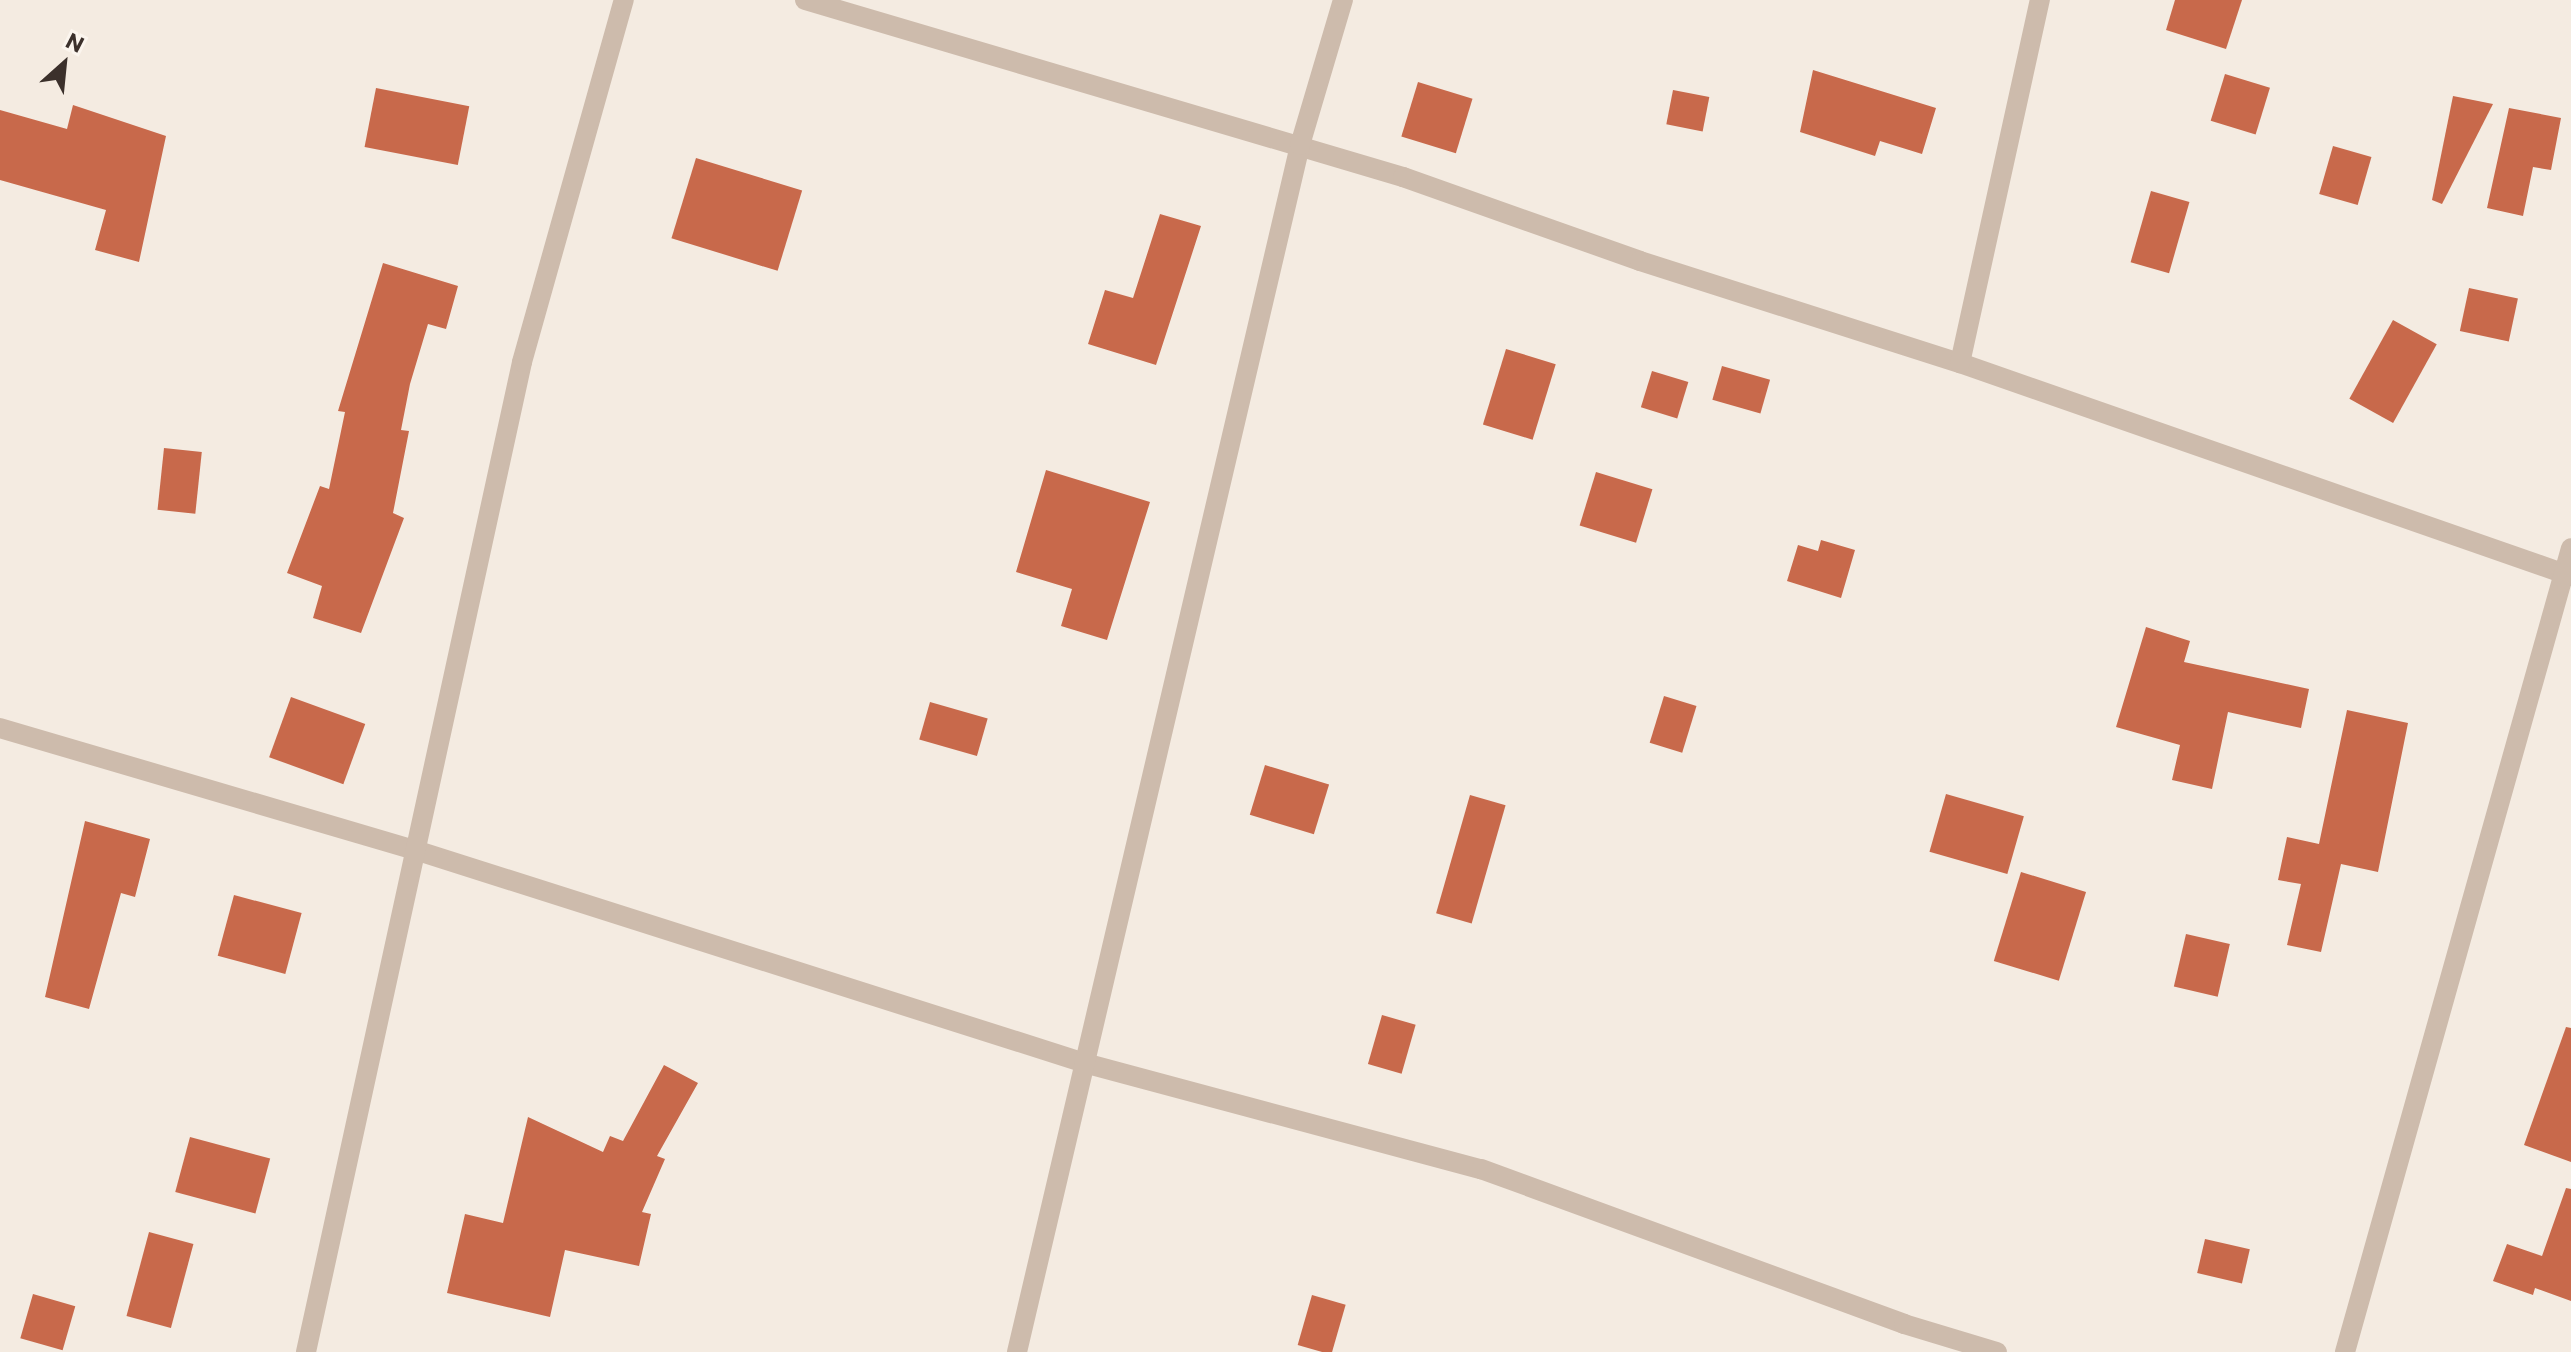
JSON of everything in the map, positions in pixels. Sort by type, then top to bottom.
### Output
[{"type":"street","points":[[306,1352],[522,362],[624,0]]},
{"type":"street","points":[[805,0],[1300,145],[1960,363],[2568,575]]},
{"type":"street","points":[[1017,1352],[1088,1064],[1300,145],[1343,0]]},
{"type":"street","points":[[1960,363],[2040,0]]},
{"type":"street","points":[[2345,1352],[2568,575],[2571,548]]},
{"type":"street","points":[[0,728],[415,850],[1088,1064],[1481,1169],[1904,1324],[1997,1352]]},
{"type":"building","points":[[2175,0],[2242,0],[2226,49],[2166,30]]},
{"type":"building","points":[[1813,70],[1936,108],[1922,154],[1880,141],[1875,156],[1800,132]]},
{"type":"building","points":[[2225,74],[2270,88],[2256,135],[2211,121]]},
{"type":"building","points":[[1418,82],[1473,99],[1456,153],[1401,137]]},
{"type":"building","points":[[376,88],[469,106],[458,165],[365,147]]},
{"type":"building","points":[[1673,90],[1709,97],[1703,131],[1666,124]]},
{"type":"building","points":[[2453,96],[2493,104],[2442,204],[2432,200]]},
{"type":"building","points":[[73,105],[166,136],[139,262],[95,250],[106,210],[0,180],[0,110],[67,129]]},
{"type":"building","points":[[2509,108],[2561,118],[2551,170],[2533,167],[2523,216],[2487,208]]},
{"type":"building","points":[[2333,146],[2371,157],[2358,205],[2319,194]]},
{"type":"building","points":[[696,158],[802,190],[778,271],[671,238]]},
{"type":"building","points":[[2151,191],[2189,202],[2169,273],[2131,262]]},
{"type":"building","points":[[1160,214],[1201,226],[1156,365],[1088,344],[1105,290],[1133,298]]},
{"type":"building","points":[[383,263],[458,286],[446,329],[428,324],[410,384],[401,430],[409,431],[393,513],[404,518],[361,633],[313,618],[322,586],[287,573],[320,486],[329,489],[345,412],[338,411]]},
{"type":"building","points":[[2469,288],[2518,298],[2509,341],[2460,331]]},
{"type":"building","points":[[2393,320],[2437,344],[2393,423],[2349,399]]},
{"type":"building","points":[[1506,349],[1556,364],[1533,440],[1483,425]]},
{"type":"building","points":[[1722,366],[1770,380],[1760,413],[1712,400]]},
{"type":"building","points":[[1652,371],[1688,382],[1677,418],[1641,407]]},
{"type":"building","points":[[164,448],[202,452],[195,514],[158,510]]},
{"type":"building","points":[[1046,470],[1150,502],[1107,640],[1061,626],[1072,589],[1016,572]]},
{"type":"building","points":[[1596,472],[1652,489],[1636,543],[1580,526]]},
{"type":"building","points":[[1821,540],[1855,550],[1841,598],[1787,581],[1798,545],[1818,551]]},
{"type":"building","points":[[2146,627],[2190,641],[2184,662],[2309,689],[2301,728],[2228,712],[2212,789],[2172,780],[2180,745],[2116,727]]},
{"type":"building","points":[[1664,696],[1697,706],[1682,753],[1650,743]]},
{"type":"building","points":[[291,697],[365,724],[343,784],[269,757]]},
{"type":"building","points":[[930,702],[988,719],[977,756],[919,739]]},
{"type":"building","points":[[2347,710],[2408,723],[2378,872],[2341,864],[2321,952],[2287,945],[2301,884],[2278,880],[2287,837],[2319,844]]},
{"type":"building","points":[[1265,765],[1329,785],[1314,834],[1250,815]]},
{"type":"building","points":[[1946,794],[2024,816],[2007,874],[1929,852]]},
{"type":"building","points":[[1470,795],[1506,805],[1472,923],[1436,913]]},
{"type":"building","points":[[85,821],[150,839],[135,897],[121,893],[89,1009],[45,997]]},
{"type":"building","points":[[2021,872],[2086,892],[2059,981],[1994,961]]},
{"type":"building","points":[[234,895],[302,913],[285,974],[218,956]]},
{"type":"building","points":[[2186,934],[2230,944],[2218,997],[2174,987]]},
{"type":"building","points":[[1382,1015],[1416,1025],[1402,1074],[1368,1064]]},
{"type":"building","points":[[2566,1027],[2571,1028],[2571,1162],[2524,1145]]},
{"type":"building","points":[[664,1065],[698,1083],[657,1156],[665,1159],[642,1212],[651,1214],[639,1266],[565,1250],[550,1317],[447,1293],[465,1214],[503,1223],[528,1117],[603,1152],[610,1136],[623,1141]]},
{"type":"building","points":[[190,1137],[270,1158],[255,1214],[175,1192]]},
{"type":"building","points":[[2566,1188],[2571,1189],[2571,1301],[2535,1288],[2533,1295],[2493,1281],[2507,1244],[2542,1256]]},
{"type":"building","points":[[149,1232],[193,1244],[171,1328],[126,1316]]},
{"type":"building","points":[[2205,1239],[2250,1249],[2242,1283],[2197,1273]]},
{"type":"building","points":[[33,1294],[75,1306],[63,1350],[20,1338]]},
{"type":"building","points":[[1312,1295],[1346,1305],[1332,1352],[1298,1345]]}]
